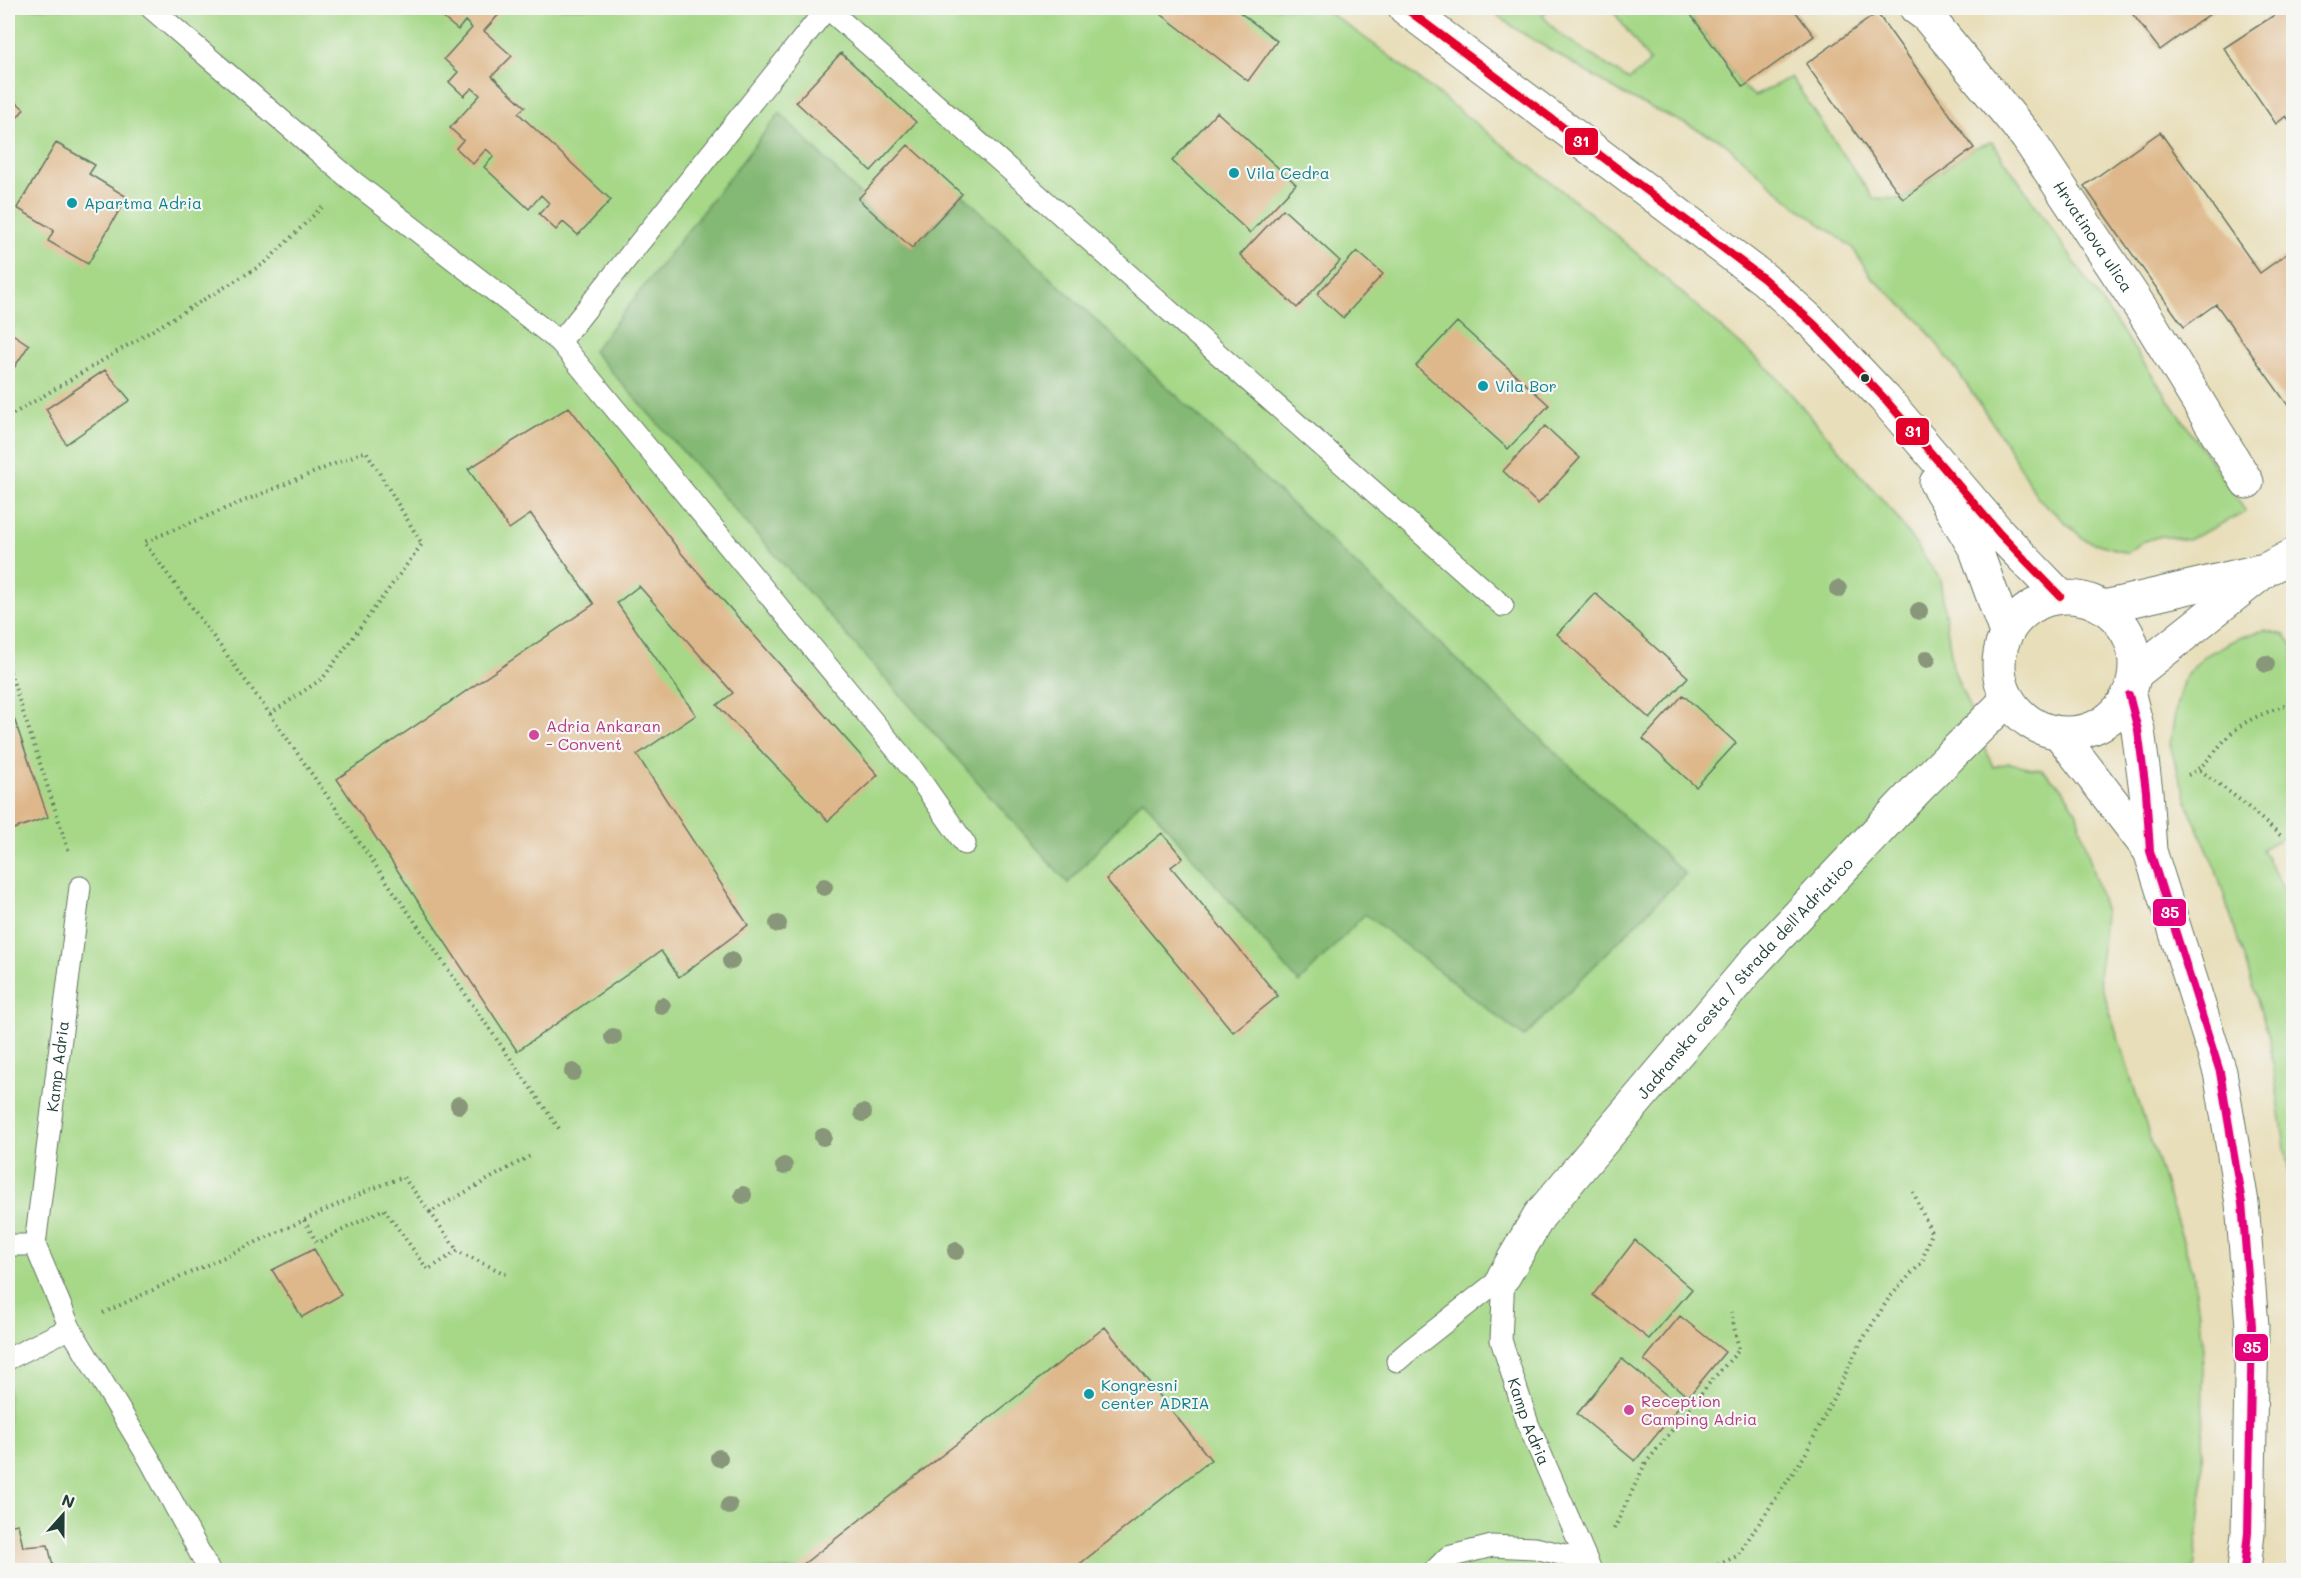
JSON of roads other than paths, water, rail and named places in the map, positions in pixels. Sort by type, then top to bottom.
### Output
[{"type":"main road","points":[[1406,8],[1764,279],[1815,325],[1885,399],[2000,534],[2060,596]]},
{"type":"main road","name":"Hrvatinova ulica","points":[[1916,8],[1927,16],[2027,137],[2144,313],[2247,482]]},
{"type":"main road","points":[[1885,399],[1976,550],[2006,633]]},
{"type":"main road","points":[[2104,607],[2285,564]]},
{"type":"main road","points":[[2244,1570],[2248,1533],[2252,1326],[2242,1203],[2220,1072],[2150,851],[2146,791],[2132,684],[2135,653],[2130,635],[2118,619],[2104,607],[2083,598],[2060,596],[2039,602],[2019,615],[2006,633],[1999,656],[2000,680],[2008,699],[2021,716],[2038,728],[2059,733],[2080,732],[2100,726],[2117,713],[2132,684],[2285,564]]},
{"type":"main road","name":"Jadranska cesta / Strada dell'Adriatico","points":[[1504,1276],[1539,1216],[1755,961],[1920,786],[2008,699]]},
{"type":"main road","points":[[2059,733],[2150,851]]},
{"type":"lane","points":[[151,8],[350,179],[560,342],[914,771],[965,844]]},
{"type":"lane","points":[[560,342],[827,8],[1503,606]]},
{"type":"lane","name":"Kamp Adria","points":[[35,1245],[80,887]]},
{"type":"lane","points":[[8,1245],[35,1245],[70,1328],[150,1460],[209,1570]]},
{"type":"lane","points":[[1397,1361],[1410,1348],[1504,1276]]},
{"type":"lane","name":"Kamp Adria","points":[[1504,1276],[1501,1340],[1528,1424],[1589,1565]]},
{"type":"lane","points":[[8,1359],[70,1328]]},
{"type":"lane","name":"Kamp Adria","points":[[1435,1570],[1448,1557],[1492,1546],[1535,1548],[1589,1565]]},
{"type":"place","name":"Vila Cedra","points":[[1234,173]]},
{"type":"place","name":"Apartma Adria","points":[[72,203]]},
{"type":"place","name":"Vila Bor","points":[[1483,386]]},
{"type":"place","name":"Adria Ankaran - Convent","points":[[534,735]]},
{"type":"place","name":"Kongresni center ADRIA","points":[[1089,1394]]},
{"type":"place","name":"Reception Camping Adria","points":[[1629,1410]]}]
